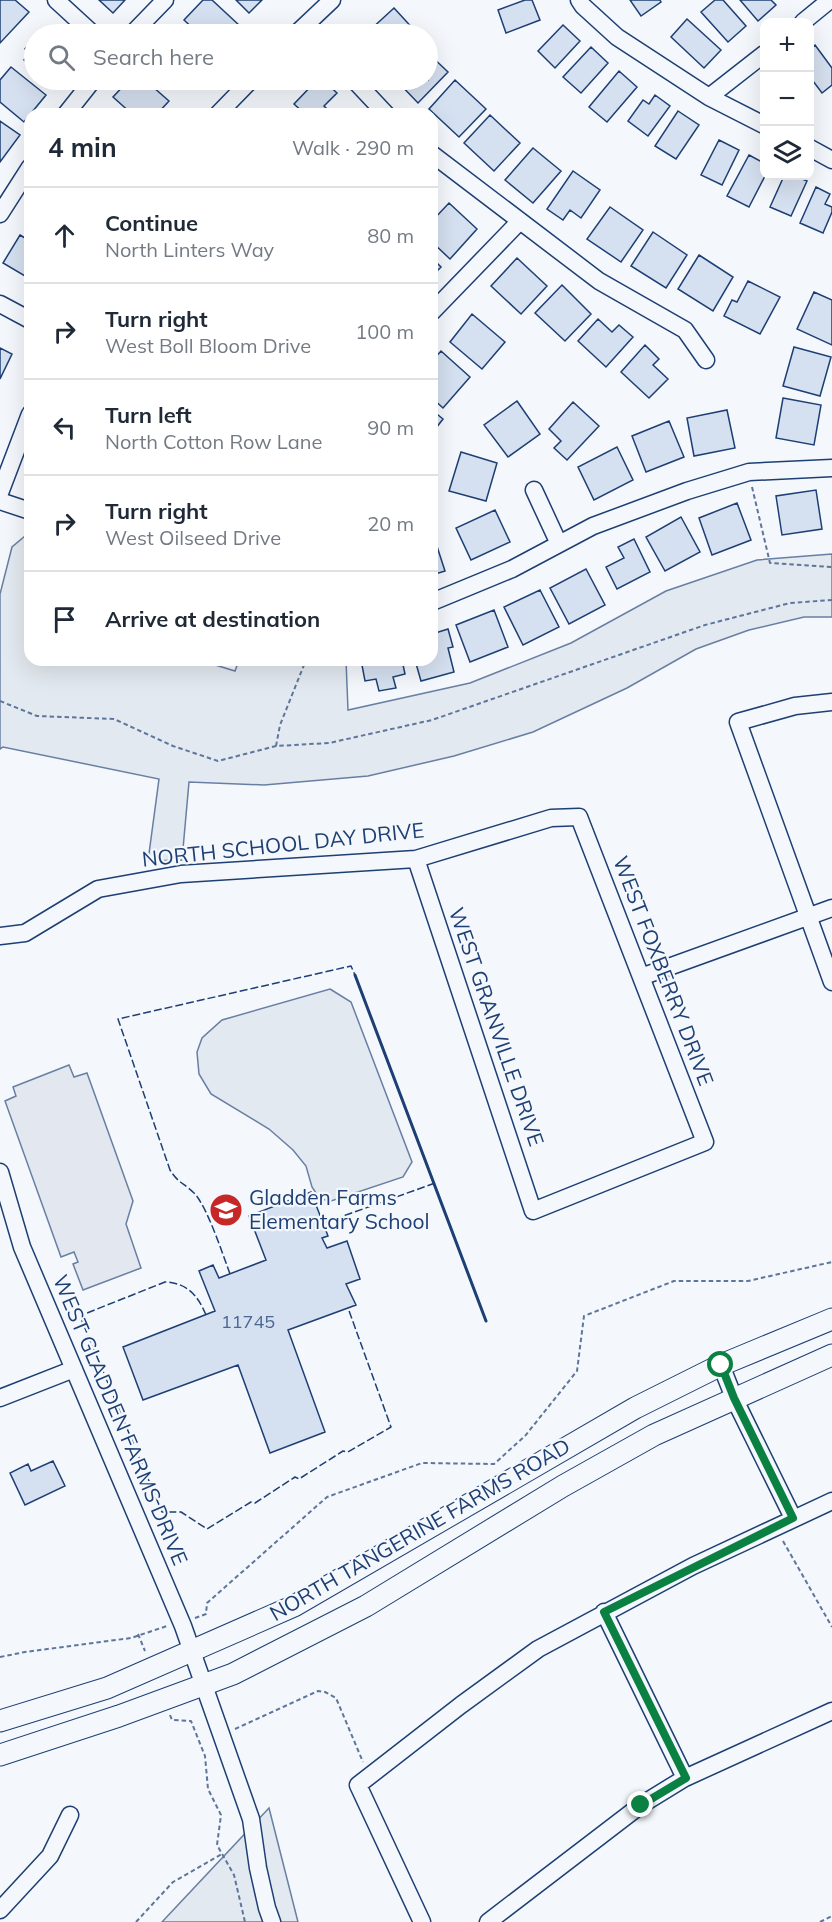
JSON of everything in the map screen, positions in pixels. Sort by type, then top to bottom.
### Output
[{"type":"main road","name":"NORTH TANGERINE FARMS ROAD","points":[[0,1721],[107,1688],[294,1606],[635,1408],[721,1365],[832,1319]]},
{"type":"main road","name":"NORTH TANGERINE FARMS ROAD","points":[[0,1755],[119,1716],[233,1674],[366,1606],[563,1486],[654,1435],[832,1355]]},
{"type":"street","points":[[56,0],[82,24]]},
{"type":"street","points":[[142,24],[165,0]]},
{"type":"street","points":[[311,24],[332,0]]},
{"type":"street","points":[[579,0],[617,37],[709,97],[760,122]]},
{"type":"street","points":[[808,18],[830,0]]},
{"type":"street","points":[[709,97],[760,58]]},
{"type":"street","points":[[71,108],[85,90]]},
{"type":"street","points":[[224,108],[241,90]]},
{"type":"street","points":[[363,90],[380,108]]},
{"type":"street","points":[[814,150],[832,159]]},
{"type":"street","points":[[438,159],[599,282],[685,330],[706,360]]},
{"type":"street","points":[[0,214],[24,176]]},
{"type":"street","points":[[438,306],[520,221]]},
{"type":"street","points":[[0,304],[24,317]]},
{"type":"street","points":[[0,493],[24,430]]},
{"type":"street","points":[[438,599],[512,568],[593,526],[687,491],[749,472],[832,468]]},
{"type":"street","points":[[534,490],[559,544]]},
{"type":"street","points":[[0,501],[24,509]]},
{"type":"street","points":[[832,702],[795,706],[738,722],[832,982]]},
{"type":"street","name":"NORTH SCHOOL DAY DRIVE","points":[[0,936],[25,933],[98,889],[181,874],[416,859],[551,818],[579,817]]},
{"type":"street","name":"WEST FOXBERRY DRIVE","points":[[579,817],[705,1142]]},
{"type":"street","name":"WEST GRANVILLE DRIVE","points":[[416,859],[533,1211],[705,1142]]},
{"type":"street","points":[[641,977],[832,908]]},
{"type":"street","name":"WEST GLADDEN FARMS DRIVE","points":[[0,1172],[22,1247],[182,1622],[251,1819],[258,1869],[272,1922]]},
{"type":"street","points":[[721,1365],[734,1398],[793,1518]]},
{"type":"street","points":[[0,1398],[74,1369]]},
{"type":"street","points":[[422,1922],[364,1781],[461,1705],[538,1649],[604,1612],[832,1501]]},
{"type":"street","points":[[604,1612],[686,1778]]},
{"type":"street","points":[[488,1922],[641,1805],[686,1778],[832,1711]]},
{"type":"street","points":[[0,1910],[50,1856],[70,1815]]},
{"type":"path","points":[[749,472],[770,563],[832,567]]},
{"type":"path","points":[[0,701],[37,716],[114,719],[172,746],[218,761],[276,746],[329,742],[432,720],[705,625],[790,603],[832,600]]},
{"type":"path","points":[[276,746],[280,725],[304,666]]},
{"type":"path","points":[[0,1657],[131,1638],[206,1614],[207,1603],[327,1497],[422,1463],[494,1464],[525,1436],[577,1371],[584,1316],[674,1281],[748,1281],[832,1262]]},
{"type":"path","points":[[775,1527],[832,1627]]},
{"type":"path","points":[[222,1735],[318,1691],[325,1692],[336,1698],[364,1781]]},
{"type":"path","points":[[172,1720],[191,1721],[205,1756],[208,1789],[221,1815],[217,1845],[234,1875],[245,1922]]},
{"type":"path","points":[[136,1922],[173,1882],[222,1854]]},
{"type":"path","points":[[820,1922],[832,1916]]},
{"type":"shaded area","points":[[24,537],[24,666],[219,666],[235,671],[237,666],[346,666],[348,710],[470,683],[571,643],[666,591],[757,560],[832,554],[832,617],[804,617],[749,630],[696,649],[627,688],[533,732],[454,756],[368,776],[264,785],[189,782],[182,860],[148,861],[159,779],[3,747],[0,749],[0,594],[12,547]]},
{"type":"shaded area","points":[[330,989],[351,1002],[412,1162],[403,1177],[331,1201],[320,1199],[312,1187],[306,1166],[293,1150],[269,1129],[211,1094],[199,1074],[197,1052],[202,1038],[222,1020]]},
{"type":"shaded area","points":[[69,1065],[74,1077],[87,1073],[133,1201],[126,1224],[141,1268],[83,1290],[73,1264],[78,1262],[74,1252],[61,1257],[5,1101],[16,1096],[13,1087]]},
{"type":"shaded area","points":[[269,1808],[298,1922],[162,1922]]},
{"type":"building","points":[[0,0],[15,0],[29,12],[0,43]]},
{"type":"building","points":[[99,0],[125,0],[113,13]]},
{"type":"building","points":[[203,0],[212,0],[238,24],[188,24],[184,20]]},
{"type":"building","points":[[236,0],[262,0],[249,13]]},
{"type":"building","points":[[525,0],[532,0],[540,20],[506,33],[498,10]]},
{"type":"building","points":[[630,0],[660,0],[661,2],[641,16]]},
{"type":"building","points":[[715,0],[723,0],[746,26],[728,42],[701,12]]},
{"type":"building","points":[[740,0],[771,0],[776,5],[758,21]]},
{"type":"building","points":[[394,8],[409,24],[377,24]]},
{"type":"building","points":[[687,19],[721,50],[704,68],[671,37]]},
{"type":"building","points":[[563,25],[580,41],[555,68],[538,51]]},
{"type":"building","points":[[814,46],[832,68],[832,85],[822,93],[814,82]]},
{"type":"building","points":[[591,47],[608,63],[581,93],[563,77]]},
{"type":"building","points":[[438,62],[448,72],[438,82]]},
{"type":"building","points":[[11,67],[24,77],[24,90],[40,90],[46,95],[35,108],[24,108],[24,122],[0,102],[0,80]]},
{"type":"building","points":[[619,71],[637,87],[607,122],[589,107]]},
{"type":"building","points":[[455,80],[486,109],[459,137],[438,117],[438,108],[430,108]]},
{"type":"building","points":[[120,90],[156,90],[169,101],[163,108],[125,108],[113,97]]},
{"type":"building","points":[[307,90],[334,90],[337,93],[324,106],[326,108],[298,108],[294,104]]},
{"type":"building","points":[[406,90],[431,90],[418,103]]},
{"type":"building","points":[[655,95],[670,106],[648,136],[628,121],[643,100],[649,104]]},
{"type":"building","points":[[678,111],[699,125],[676,159],[655,146]]},
{"type":"building","points":[[490,115],[520,143],[494,171],[464,143]]},
{"type":"building","points":[[0,121],[20,135],[0,162]]},
{"type":"building","points":[[719,140],[739,150],[722,185],[701,175]]},
{"type":"building","points":[[533,148],[561,171],[533,203],[505,180]]},
{"type":"building","points":[[749,155],[760,161],[760,180],[763,180],[749,207],[727,196]]},
{"type":"building","points":[[573,171],[600,190],[581,218],[570,210],[563,220],[547,209]]},
{"type":"building","points":[[782,180],[807,181],[791,216],[770,207]]},
{"type":"building","points":[[816,187],[830,194],[825,204],[832,207],[823,233],[800,223]]},
{"type":"building","points":[[449,203],[477,229],[450,259],[438,248],[438,215]]},
{"type":"building","points":[[610,207],[643,230],[621,262],[587,239]]},
{"type":"building","points":[[653,232],[687,255],[666,288],[631,266]]},
{"type":"building","points":[[20,235],[24,237],[24,275],[3,263]]},
{"type":"building","points":[[699,255],[733,277],[713,311],[678,289]]},
{"type":"building","points":[[517,258],[547,286],[521,314],[491,286]]},
{"type":"building","points":[[748,281],[780,297],[760,334],[724,316],[732,300],[737,302]]},
{"type":"building","points":[[562,285],[591,314],[565,341],[535,313]]},
{"type":"building","points":[[814,292],[832,300],[832,345],[797,329]]},
{"type":"building","points":[[472,314],[505,342],[482,369],[450,342]]},
{"type":"building","points":[[598,319],[612,332],[619,325],[633,337],[606,367],[578,341]]},
{"type":"building","points":[[645,345],[659,359],[653,365],[668,379],[649,398],[621,372]]},
{"type":"building","points":[[794,347],[831,357],[820,396],[783,386]]},
{"type":"building","points":[[0,348],[12,354],[0,379]]},
{"type":"building","points":[[441,351],[470,377],[443,408],[438,403],[438,354]]},
{"type":"building","points":[[783,398],[821,405],[814,445],[776,438]]},
{"type":"building","points":[[517,401],[540,434],[508,457],[484,425]]},
{"type":"building","points":[[573,402],[599,426],[567,460],[554,448],[561,441],[549,429]]},
{"type":"building","points":[[727,410],[735,448],[694,456],[687,418]]},
{"type":"building","points":[[438,415],[443,419],[438,425]]},
{"type":"building","points":[[669,421],[684,457],[646,472],[632,436]]},
{"type":"building","points":[[617,447],[633,480],[594,500],[578,467]]},
{"type":"building","points":[[461,452],[497,463],[486,501],[449,491]]},
{"type":"building","points":[[816,490],[822,529],[782,535],[776,496]]},
{"type":"building","points":[[737,503],[751,540],[712,555],[699,518]]},
{"type":"building","points":[[495,510],[510,542],[471,560],[456,528]]},
{"type":"building","points":[[681,517],[700,552],[665,571],[646,537]]},
{"type":"building","points":[[634,539],[650,572],[617,589],[606,567],[624,558],[618,547]]},
{"type":"building","points":[[438,549],[445,571],[438,573]]},
{"type":"building","points":[[586,569],[605,605],[569,624],[550,588]]},
{"type":"building","points":[[540,590],[559,627],[523,645],[504,607]]},
{"type":"building","points":[[494,610],[508,647],[470,662],[456,625]]},
{"type":"building","points":[[448,629],[453,647],[448,648],[454,672],[421,681],[417,666],[438,666],[438,632]]},
{"type":"building","points":[[362,666],[403,666],[405,674],[393,677],[396,688],[379,691],[376,679],[365,681]]},
{"type":"building","points":[[311,1192],[328,1236],[322,1238],[327,1248],[347,1241],[360,1279],[346,1284],[356,1305],[288,1330],[325,1432],[270,1453],[238,1365],[143,1400],[123,1347],[215,1311],[199,1271],[213,1265],[219,1278],[266,1260],[249,1216]]},
{"type":"building","points":[[53,1461],[65,1486],[25,1505],[10,1473],[28,1464],[31,1471]]},
{"type":"fence","points":[[230,1274],[199,1199],[170,1170],[118,1019],[351,966],[355,975]]},
{"type":"fence","points":[[324,1223],[435,1183]]},
{"type":"fence","points":[[206,1315],[196,1296],[180,1285],[165,1282],[87,1313],[82,1321],[162,1512],[181,1512],[207,1529],[251,1502],[255,1503],[295,1477],[299,1479],[343,1451],[348,1452],[391,1427],[348,1308]]},
{"type":"wall","points":[[355,975],[486,1321]]},
{"type":"place","name":"Gladden Farms Elementary School","points":[[226,1210]]},
{"type":"route","points":[[641,1805],[686,1778],[604,1612],[793,1518],[734,1398],[721,1365]]}]
